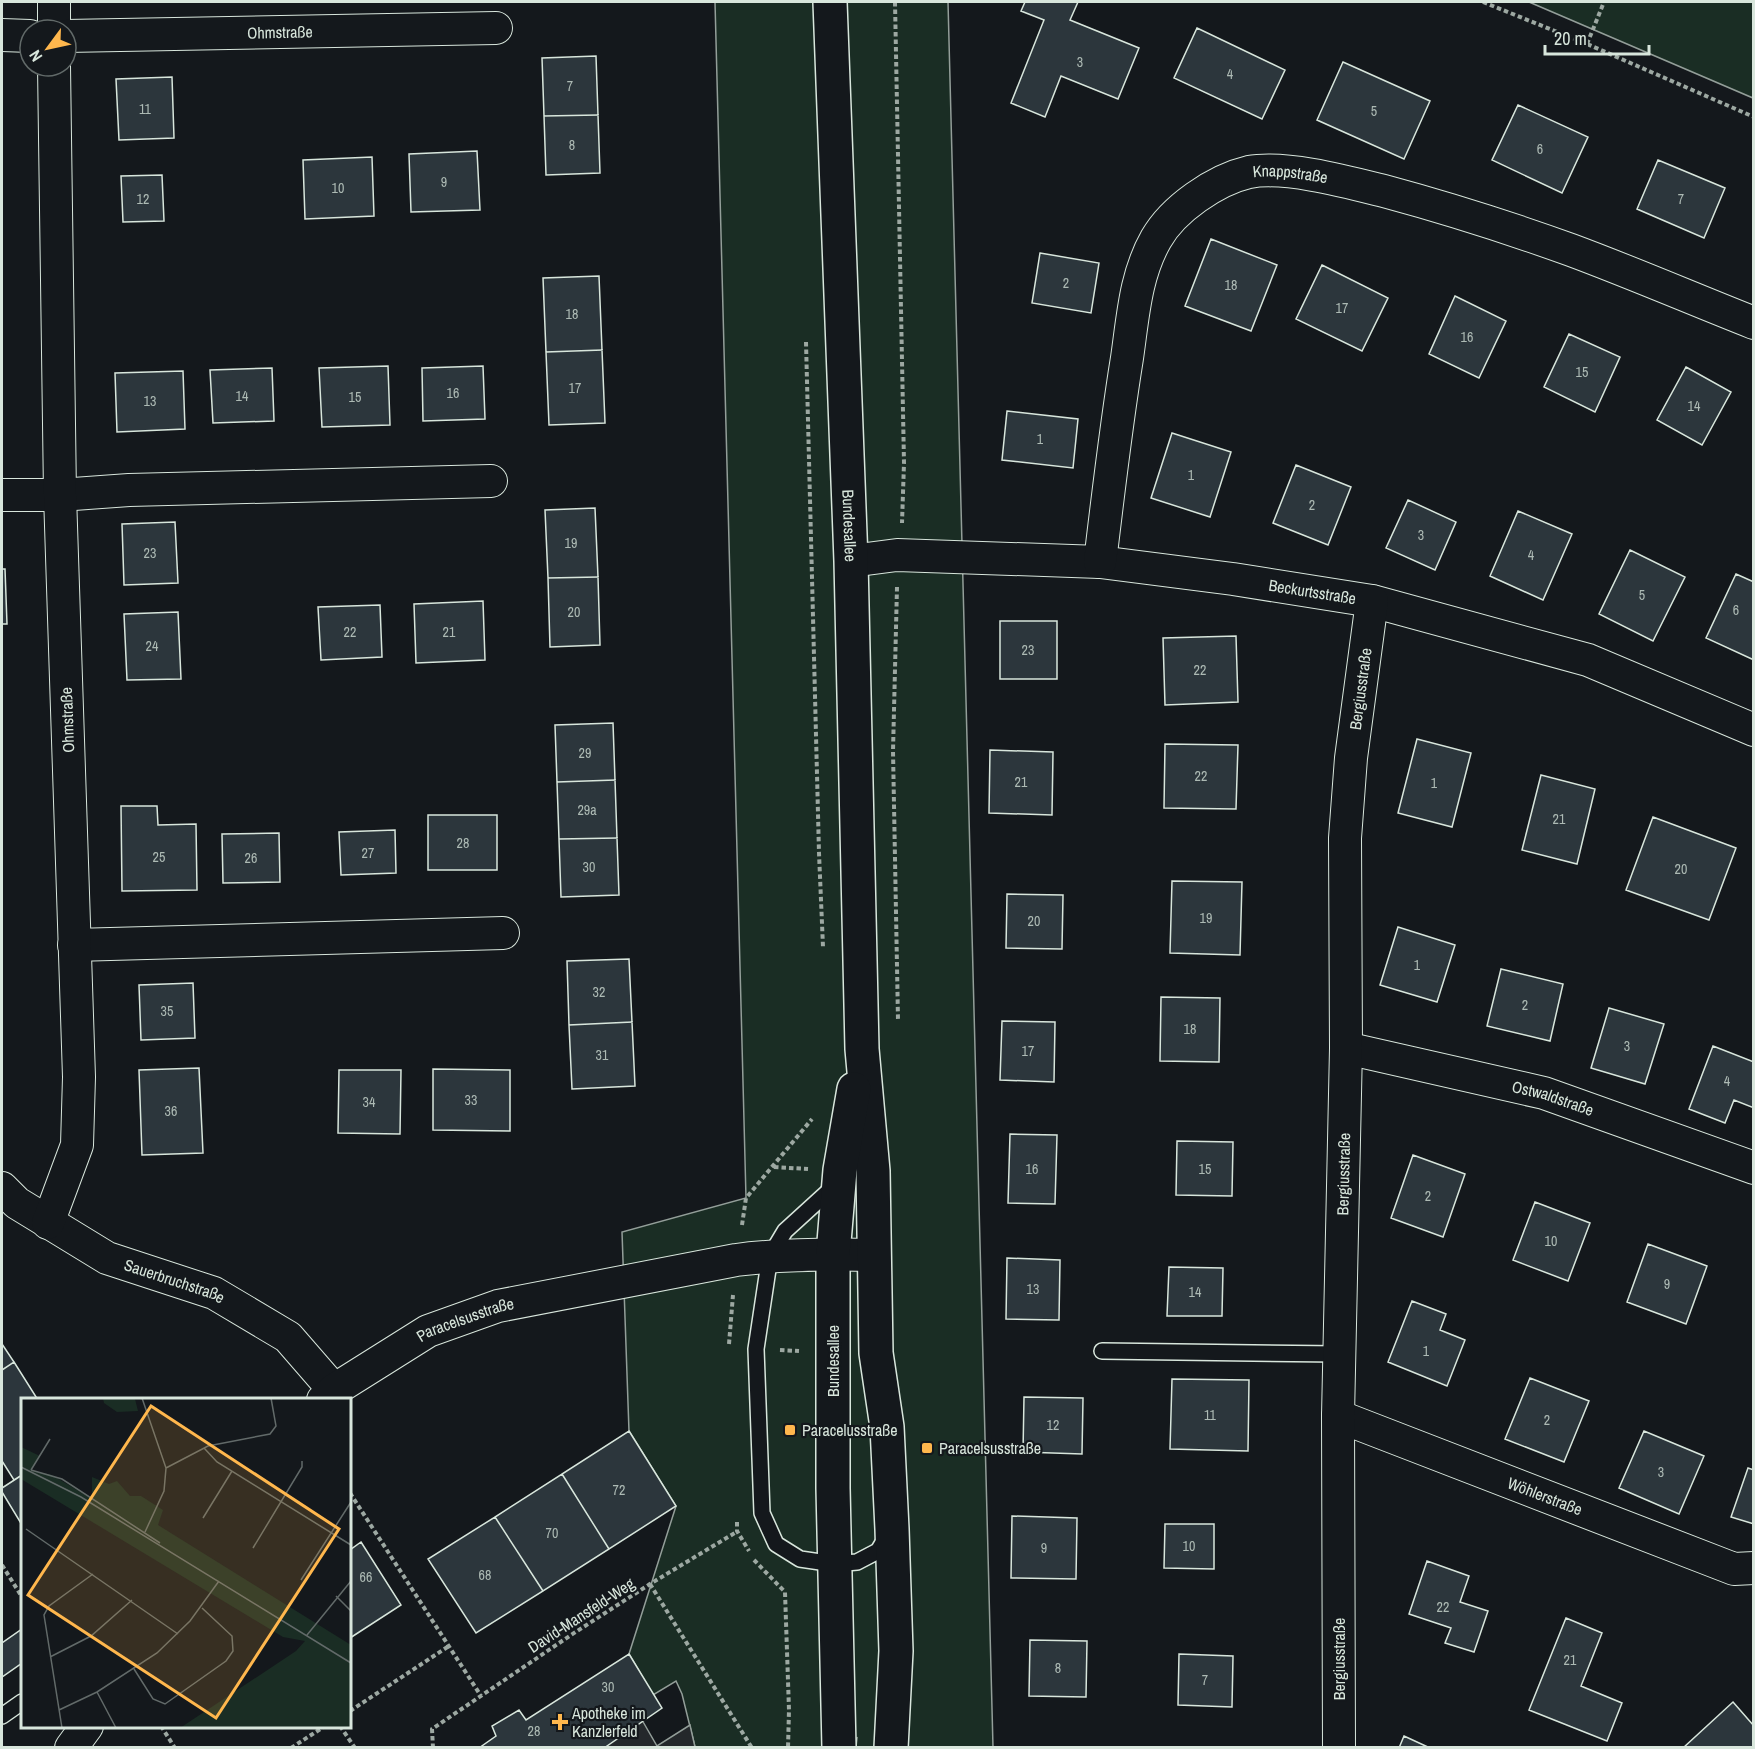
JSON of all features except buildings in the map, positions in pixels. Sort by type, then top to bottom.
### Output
[{"type":"street","points":[[54,2],[54,18]]},
{"type":"street","name":"Bundesallee","points":[[830,2],[850,561],[862,1049],[873,1171],[876,1353],[887,1427],[892,1529],[896,1651],[891,1748]]},
{"type":"street","name":"Ohmstraße","points":[[78,36],[496,28]]},
{"type":"street","points":[[2,35],[18,36]]},
{"type":"street","name":"Ohmstraße","points":[[48,1223],[77,1145],[79,1077],[60,495],[54,78]]},
{"type":"street","name":"Knappstraße","points":[[1100,562],[1116,426],[1138,282],[1156,239],[1171,219],[1199,194],[1226,180],[1250,172],[1283,171],[1345,180],[1439,206],[1572,251],[1754,323]]},
{"type":"street","points":[[2,495],[491,481]]},
{"type":"street","name":"Beckurtsstraße","points":[[850,561],[897,555],[1100,562],[1233,579],[1372,601],[1588,660],[1754,730]]},
{"type":"street","name":"Bergiusstraße","points":[[1339,1748],[1338,1416],[1346,1048],[1345,838],[1351,758],[1372,601]]},
{"type":"street","points":[[74,945],[503,933]]},
{"type":"street","name":"Ostwaldstraße","points":[[1346,1048],[1544,1093],[1754,1168]]},
{"type":"street","name":"Bundesallee","points":[[839,1748],[834,1564],[833,1254],[840,1170],[862,1049]]},
{"type":"street","name":"Sauerbruchstraße","points":[[2,1188],[17,1203],[107,1258],[214,1293],[288,1337],[329,1395]]},
{"type":"street","name":"Paracelsusstraße","points":[[329,1395],[428,1331],[498,1306],[712,1264],[770,1256],[874,1255]]},
{"type":"street","name":"Wöhlerstraße","points":[[1338,1416],[1734,1569],[1754,1568]]},
{"type":"street","points":[[71,1748],[86,1728]]},
{"type":"lane","points":[[840,1170],[830,1190],[785,1232],[770,1256],[756,1348],[762,1513],[776,1544],[800,1559],[834,1564],[857,1562],[878,1551],[892,1529]]},
{"type":"lane","points":[[1102,1351],[1339,1354]]},
{"type":"lane","points":[[2,1716],[21,1703]]},
{"type":"path","points":[[895,2],[904,463],[903,511],[897,555],[893,750],[898,1020]]},
{"type":"path","points":[[1483,2],[1587,44],[1754,117]]},
{"type":"path","points":[[1587,44],[1604,2]]},
{"type":"path","points":[[806,333],[823,956]]},
{"type":"path","points":[[746,1198],[816,1113]]},
{"type":"path","points":[[351,1495],[481,1696]]},
{"type":"path","name":"David-Mansfeld-Weg","points":[[433,1748],[432,1729],[650,1584],[737,1531],[762,1513]]},
{"type":"path","points":[[2,1565],[21,1595]]},
{"type":"path","points":[[650,1584],[752,1748]]},
{"type":"path","points":[[351,1710],[449,1646]]},
{"type":"path","points":[[162,1728],[174,1748]]},
{"type":"path","points":[[291,1748],[322,1728]]},
{"type":"path","points":[[341,1728],[355,1748]]},
{"type":"green space","points":[[715,2],[948,2],[993,1747],[856,1747],[857,1738],[833,1747],[695,1747],[682,1694],[676,1681],[653,1695],[629,1654],[676,1506],[629,1431],[622,1232],[746,1198]]},
{"type":"green space","points":[[1529,2],[1753,2],[1753,98]]},
{"type":"shaded area","points":[[642,1720],[657,1746],[690,1725],[695,1747],[603,1748]]},
{"type":"place","name":"Paracelusstraße","points":[[790,1430]]},
{"type":"place","name":"Paracelsusstraße","points":[[927,1448]]},
{"type":"place","name":"Apotheke im Kanzlerfeld","points":[[560,1722]]}]
